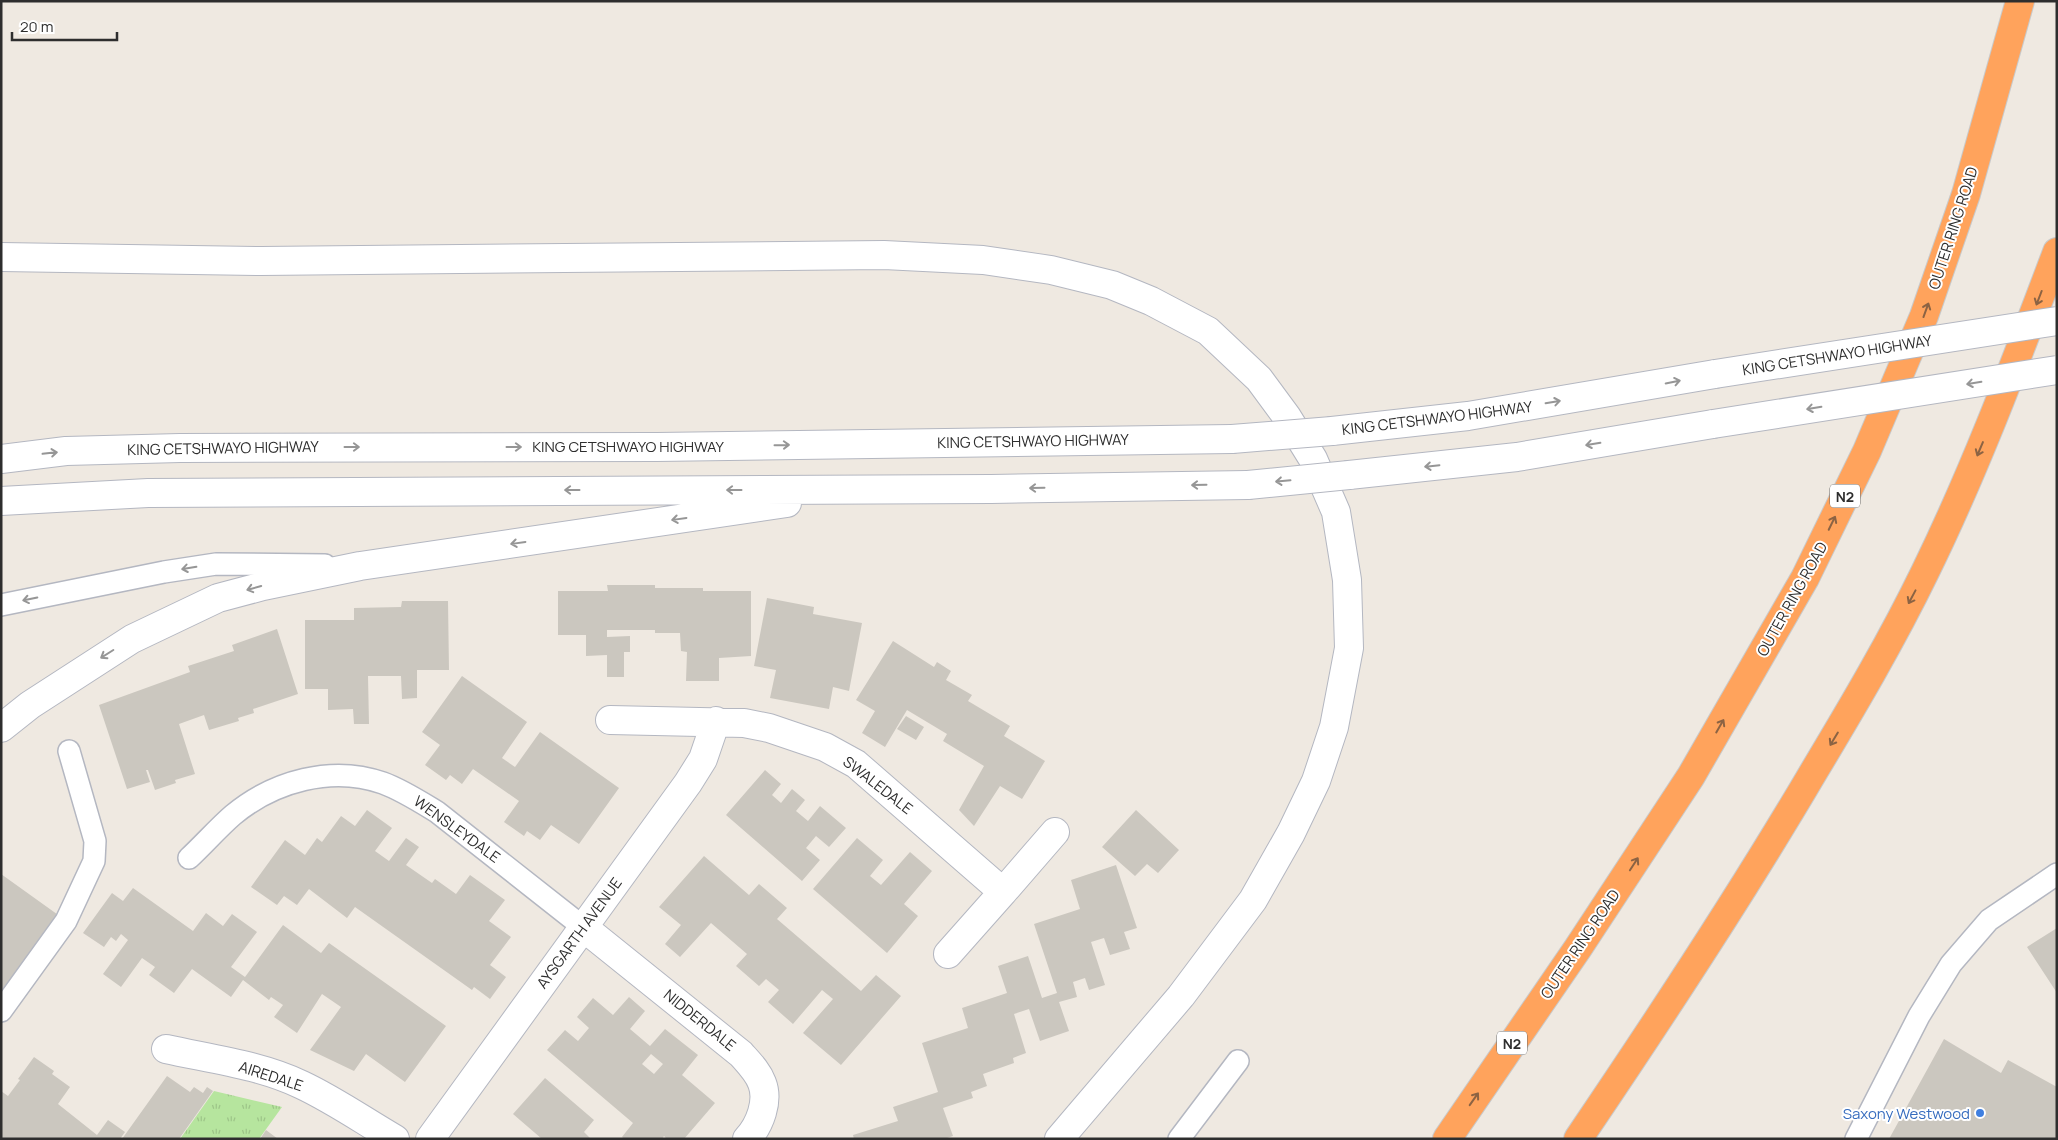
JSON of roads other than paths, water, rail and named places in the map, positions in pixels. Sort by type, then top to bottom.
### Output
[{"type":"highway","name":"OUTER RING ROAD","points":[[1447,1139],[1578,948],[1691,776],[1805,578],[1867,452],[1924,316],[1966,194],[2020,1]]},
{"type":"highway","points":[[1578,1139],[1704,952],[1762,860],[1859,697],[1933,554],[1983,440],[2057,252]]},
{"type":"main road","points":[[1,257],[260,261],[884,255],[973,260],[1051,270],[1112,285],[1152,301],[1208,331],[1259,379],[1287,417],[1313,459],[1336,512],[1348,580],[1349,648],[1334,727],[1316,781],[1291,833],[1253,900],[1181,996],[1059,1139]]},
{"type":"main road","name":"KING CETSHWAYO HIGHWAY","points":[[4,457],[66,451],[180,448],[657,447],[1232,439],[1332,431],[1468,416],[1715,374],[2057,321]]},
{"type":"main road","points":[[1,501],[148,494],[882,489],[1248,484],[1518,457],[1713,424],[2057,370]]},
{"type":"main road","points":[[1,728],[37,700],[132,639],[218,598],[263,586],[360,566],[882,489]]},
{"type":"main road","name":"SWALEDALE","points":[[610,720],[744,723],[769,728],[824,747],[856,764],[1003,892]]},
{"type":"main road","name":"AYSGARTH AVENUE","points":[[430,1139],[688,783],[703,759],[716,722]]},
{"type":"main road","points":[[948,954],[1056,832]]},
{"type":"main road","name":"NIDDERDALE","points":[[584,926],[742,1054],[755,1069],[763,1084],[764,1106],[756,1130],[748,1139]]},
{"type":"main road","name":"AIREDALE","points":[[166,1049],[247,1067],[302,1084],[394,1139]]},
{"type":"lane","points":[[1,605],[164,572],[216,564],[360,566]]},
{"type":"lane","points":[[1,1011],[66,921],[94,861],[95,841],[69,751]]},
{"type":"lane","name":"WENSLEYDALE","points":[[189,858],[234,815],[280,786],[302,778],[353,776],[382,782],[411,795],[437,812],[584,926]]},
{"type":"lane","points":[[1856,1139],[1919,1016],[1951,964],[1989,920],[2056,873]]},
{"type":"lane","points":[[1179,1139],[1238,1061]]},
{"type":"place","name":"Saxony Westwood","points":[[1980,1113]]}]
